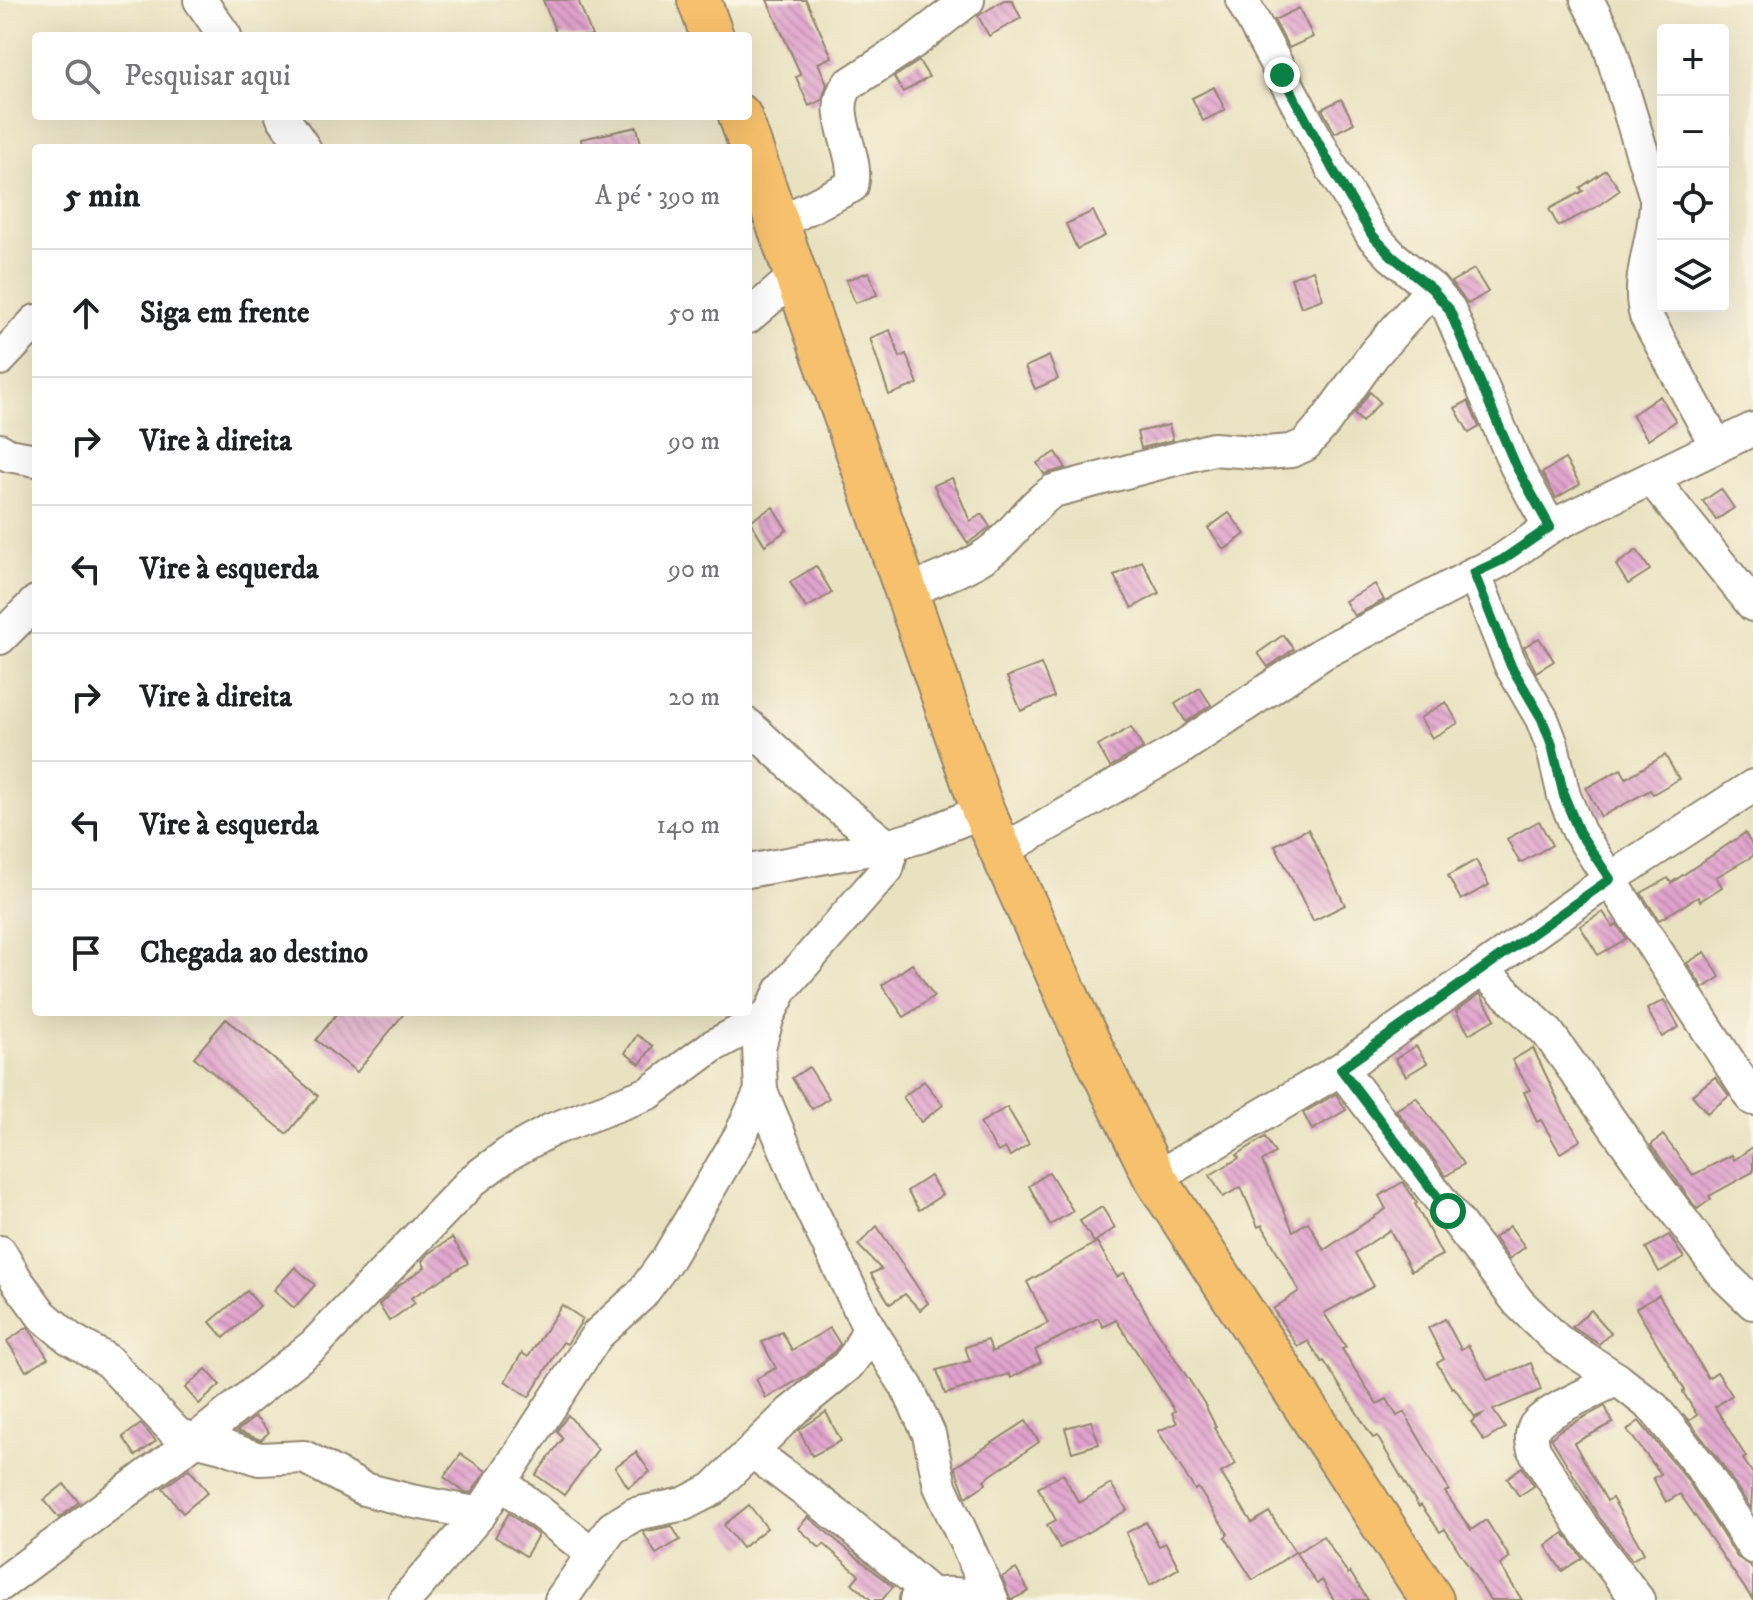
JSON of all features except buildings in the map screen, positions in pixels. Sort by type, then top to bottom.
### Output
[{"type":"main road","points":[[699,0],[711,32]]},
{"type":"main road","points":[[741,120],[750,144]]},
{"type":"main road","points":[[752,149],[983,811],[1080,1024],[1155,1178],[1432,1600]]},
{"type":"street","points":[[200,0],[222,32]]},
{"type":"street","points":[[779,223],[852,186],[852,163],[840,105],[848,85],[915,41],[968,0]]},
{"type":"street","points":[[1242,0],[1333,170],[1372,235],[1432,289],[1449,309],[1516,466],[1550,527]]},
{"type":"street","points":[[1587,0],[1607,38],[1656,198],[1657,220],[1643,278],[1642,301],[1646,316],[1717,447]]},
{"type":"street","points":[[285,120],[301,144]]},
{"type":"street","points":[[752,314],[798,274]]},
{"type":"street","points":[[905,593],[983,557],[1053,491],[1213,449],[1266,453],[1291,451],[1305,445],[1374,354],[1432,289]]},
{"type":"street","points":[[0,359],[32,325]]},
{"type":"street","points":[[1002,851],[1178,750],[1323,653],[1502,560],[1550,527],[1753,429]]},
{"type":"street","points":[[0,450],[8,455],[32,459]]},
{"type":"street","points":[[1651,478],[1753,605]]},
{"type":"street","points":[[1474,573],[1511,666],[1542,719],[1552,745],[1564,796],[1579,832],[1727,1064],[1753,1099]]},
{"type":"street","points":[[0,638],[32,606]]},
{"type":"street","points":[[752,729],[824,795],[887,846],[890,857],[887,869],[782,989],[768,1016],[759,1047],[761,1091],[808,1203],[869,1328],[907,1387],[929,1434],[940,1486],[991,1599]]},
{"type":"street","points":[[1155,1178],[1341,1069],[1610,879],[1750,793]]},
{"type":"street","points":[[752,870],[887,846],[922,836],[983,811]]},
{"type":"street","points":[[1482,970],[1548,1033],[1712,1260],[1753,1303]]},
{"type":"street","points":[[0,1585],[194,1441],[314,1345],[473,1180],[508,1154],[551,1130],[649,1093],[711,1047],[768,1016]]},
{"type":"street","points":[[1341,1069],[1519,1303],[1557,1340],[1617,1379],[1654,1408],[1701,1467],[1751,1541]]},
{"type":"street","points":[[405,1600],[480,1514],[597,1335],[641,1295],[668,1258],[740,1136],[761,1091]]},
{"type":"street","points":[[0,1252],[42,1315],[69,1338],[107,1360],[178,1435],[259,1459],[304,1457],[364,1489],[480,1514]]},
{"type":"street","points":[[561,1600],[612,1528],[635,1514],[684,1504],[713,1489],[791,1412],[847,1366],[869,1328]]},
{"type":"street","points":[[1617,1379],[1548,1415],[1536,1425],[1531,1438],[1534,1450],[1583,1528],[1638,1600]]},
{"type":"street","points":[[753,1452],[850,1525],[924,1597],[954,1593],[991,1599]]},
{"type":"street","points":[[501,1482],[593,1554]]},
{"type":"route","points":[[1282,75],[1372,235],[1415,277],[1432,289],[1449,309],[1516,466],[1550,527],[1502,560],[1474,573],[1511,666],[1542,719],[1552,745],[1564,796],[1579,832],[1610,879],[1341,1069],[1448,1211]]}]
